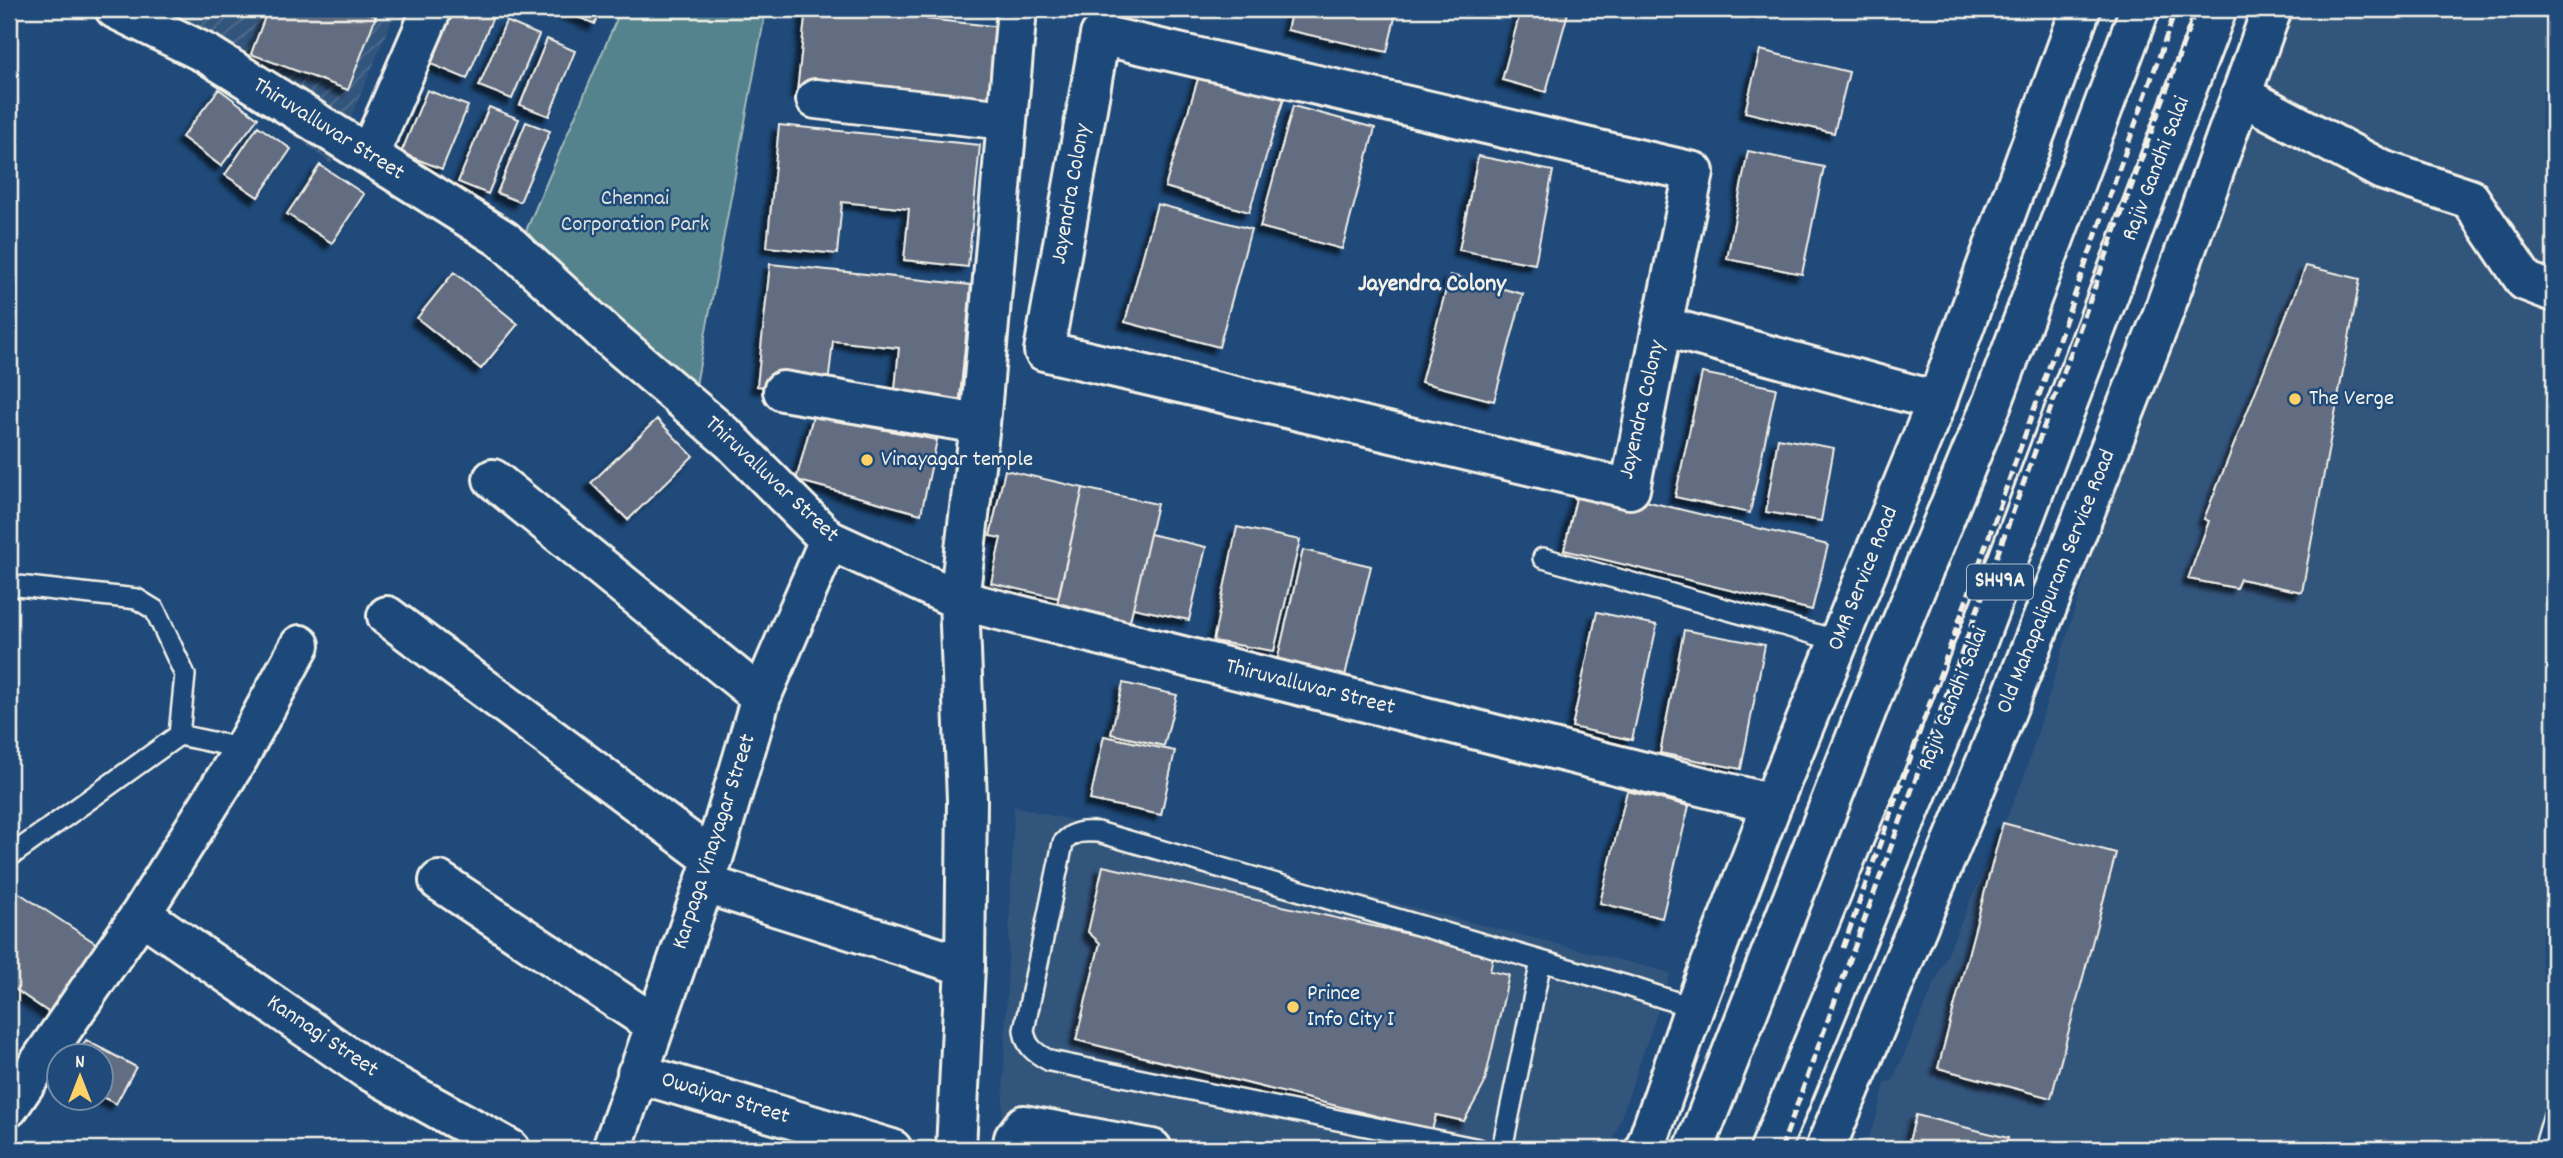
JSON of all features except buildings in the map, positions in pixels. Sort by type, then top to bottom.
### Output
[{"type":"street","name":"Thiruvalluvar Street","points":[[116,9],[207,54],[504,240],[607,335],[731,441],[829,540],[959,600],[1772,804]]},
{"type":"street","points":[[369,155],[432,9]]},
{"type":"street","points":[[956,1149],[965,966],[967,800],[959,600],[980,424],[1017,9]]},
{"type":"street","name":"OMR Service Road","points":[[1644,1149],[1694,1008],[1772,804],[1937,401],[2081,9]]},
{"type":"street","points":[[1694,1149],[1883,669],[1993,401],[2140,9]]},
{"type":"street","name":"Rajiv Gandhi Salai","points":[[1770,1149],[1951,710],[2217,9]]},
{"type":"street","name":"Old Mahapalipuram Service Road","points":[[1825,1149],[1986,762],[2150,348],[2272,9]]},
{"type":"street","name":"Jayendra Colony","points":[[1100,35],[1694,172],[1662,326],[1630,489],[1044,351],[1100,35]]},
{"type":"street","points":[[2241,95],[2382,170],[2470,199],[2525,281],[2554,292]]},
{"type":"street","points":[[816,99],[1006,120]]},
{"type":"street","name":"Jayendra Colony","points":[[1662,326],[1937,401]]},
{"type":"street","points":[[783,391],[980,424]]},
{"type":"street","points":[[493,479],[761,697]]},
{"type":"street","name":"Karpaga Vinayagar Street","points":[[612,1149],[709,872],[761,697],[829,540]]},
{"type":"street","points":[[387,616],[709,872],[965,966]]},
{"type":"street","points":[[9,1104],[141,914],[239,757],[300,645]]},
{"type":"street","points":[[439,881],[654,1024]]},
{"type":"street","name":"Kannagi Street","points":[[141,914],[366,1069],[510,1149]]},
{"type":"street","name":"Owaiyar Street","points":[[638,1073],[892,1149]]},
{"type":"street","points":[[1012,1149],[1013,1138],[1024,1125],[1152,1149]]},
{"type":"lane","points":[[1543,558],[1839,641]]},
{"type":"lane","points":[[9,585],[137,599],[155,610],[185,675],[179,734],[9,857]]},
{"type":"lane","points":[[179,734],[226,745],[239,757]]},
{"type":"lane","points":[[1479,1149],[1050,1061],[1035,1054],[1025,1042],[1024,1030],[1063,844],[1070,835],[1082,831],[1098,832],[1694,1008]]},
{"type":"lane","points":[[1502,1149],[1541,961]]},
{"type":"lane","points":[[2544,1149],[2554,1115]]},
{"type":"shaded area","points":[[129,9],[397,9],[331,164]]},
{"type":"shaded area","points":[[2257,9],[2554,9],[2554,1149],[1863,1149],[1875,1122],[1886,1081],[1892,1082],[2024,777]]},
{"type":"shaded area","points":[[1014,806],[1671,973],[1610,1149],[1001,1149]]},
{"type":"green space","name":"Chennai Corporation Park","points":[[621,9],[766,9],[696,385],[522,240]]},
{"type":"railway","points":[[1843,948],[2176,9]]},
{"type":"railway","points":[[1781,1149],[2196,9]]},
{"type":"place","name":"The Verge","points":[[2295,399]]},
{"type":"place","name":"Vinayagar temple","points":[[867,460]]},
{"type":"place","name":"Prince Info City I","points":[[1293,1007]]},
{"type":"district","name":"Jayendra Colony","points":[[1432,285]]}]
